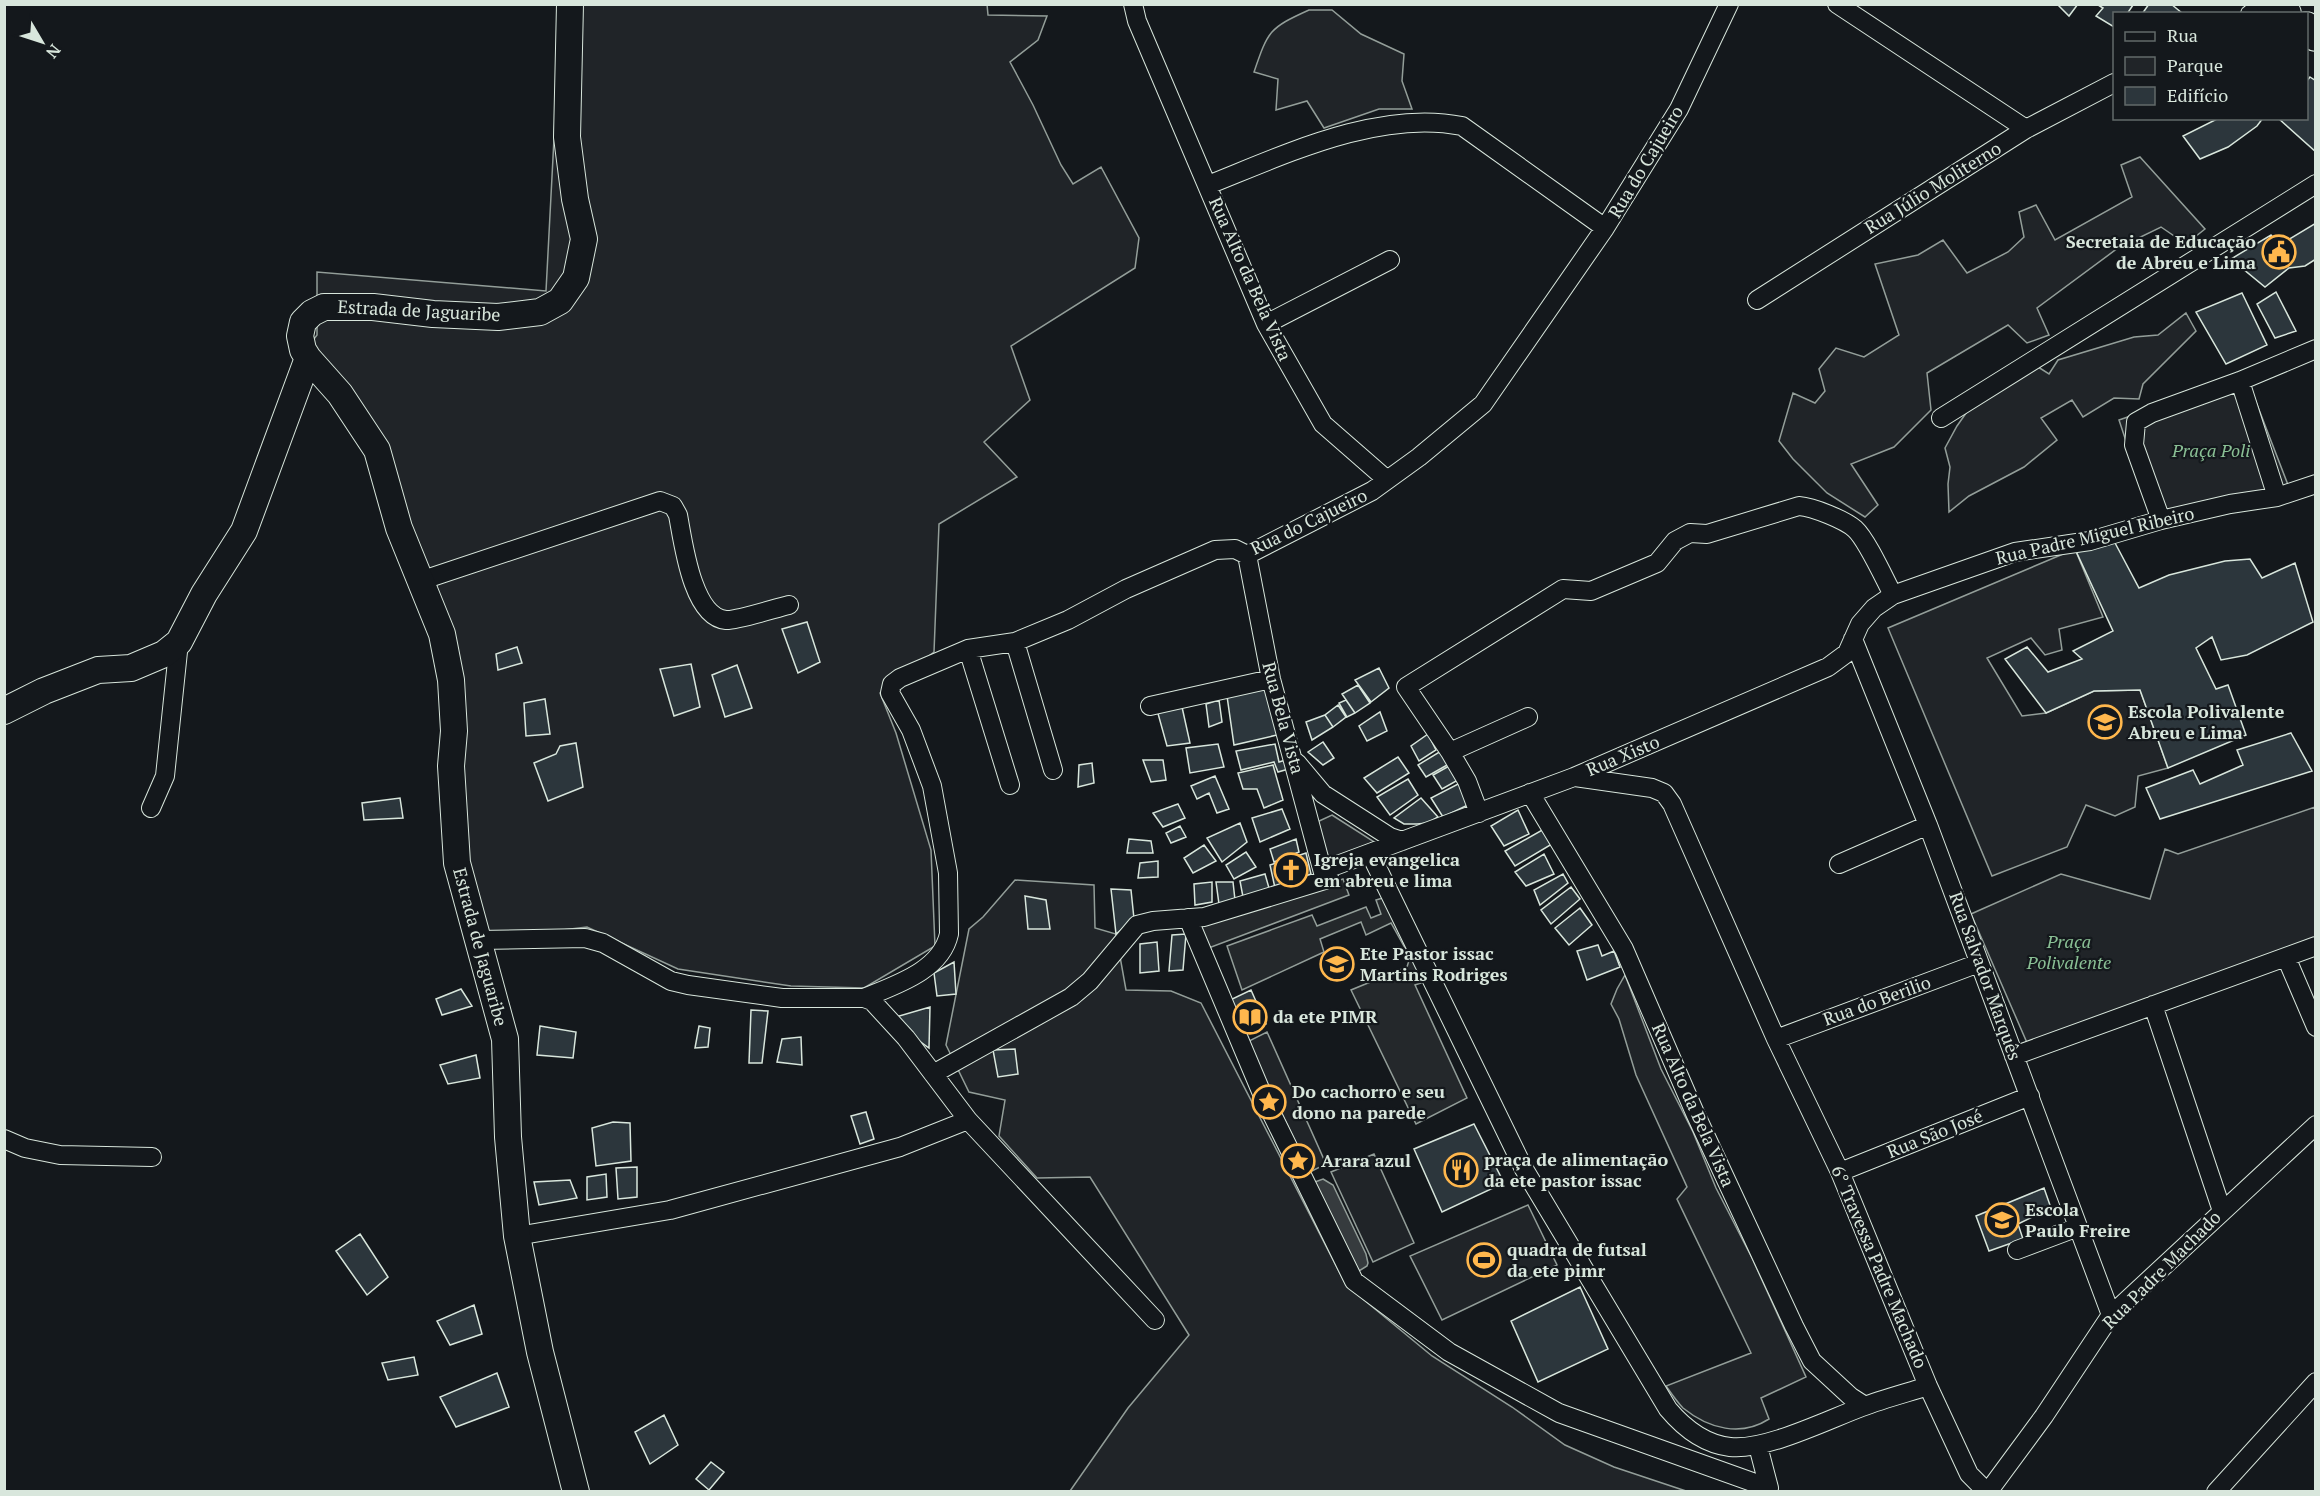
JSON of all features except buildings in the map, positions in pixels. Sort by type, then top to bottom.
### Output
[{"type":"street","name":"Estrada de Jaguaribe","points":[[570,4],[567,137],[575,199],[584,239],[576,279],[560,301],[540,312],[498,317],[433,314],[373,307],[324,307],[312,313],[303,322],[300,336],[303,350],[308,358],[340,394],[377,450],[399,528],[442,634],[451,680],[454,731],[452,766],[457,863],[505,1039],[508,1137],[517,1236],[540,1352],[576,1491]]},
{"type":"street","name":"Rua Alto da Bela Vista","points":[[1133,4],[1137,21],[1266,324],[1323,424],[1386,479]]},
{"type":"street","name":"Rua do Cajueiro","points":[[864,998],[914,975],[936,958],[947,944],[949,934],[948,873],[932,786],[910,730],[890,693],[892,684],[900,678],[968,650],[1015,642],[1068,620],[1126,589],[1215,550],[1235,549],[1247,555],[1372,491],[1419,457],[1483,404],[1605,228],[1679,109],[1729,4]]},
{"type":"street","points":[[1837,4],[2026,129]]},
{"type":"street","points":[[2254,12],[2268,4]]},
{"type":"street","name":"Rua Júlio Moliterno","points":[[1757,300],[2026,129],[2113,84]]},
{"type":"street","name":"Rua Alto da Bela Vista","points":[[1208,185],[1304,147],[1364,130],[1440,122],[1462,126],[1605,228]]},
{"type":"street","points":[[1941,418],[2316,184]]},
{"type":"street","points":[[1266,324],[1390,260]]},
{"type":"street","points":[[2161,520],[2134,446],[2136,423],[2152,413],[2240,381],[2316,349]]},
{"type":"street","points":[[151,808],[165,776],[179,642],[204,594],[244,531],[308,358]]},
{"type":"street","points":[[2240,381],[2277,497]]},
{"type":"street","name":"Rua Padre Miguel Ribeiro","points":[[1839,660],[1848,652],[1860,624],[1874,608],[1893,595],[2015,552],[2090,541],[2161,520],[2230,504],[2277,497],[2316,484]]},
{"type":"street","points":[[420,580],[660,501],[673,506],[678,515],[698,597],[708,611],[726,620],[789,605]]},
{"type":"street","points":[[1479,813],[1467,781],[1406,687],[1563,589],[1591,591],[1658,563],[1675,541],[1690,533],[1707,534],[1798,506],[1805,506],[1856,530],[1893,595]]},
{"type":"street","name":"Rua Bela Vista","points":[[1247,555],[1271,679],[1325,880]]},
{"type":"street","name":"Rua Salvador Marquês","points":[[1853,639],[1928,825],[2111,1315]]},
{"type":"street","points":[[4,711],[98,670],[131,668],[164,654],[179,642]]},
{"type":"street","points":[[1015,642],[1053,770]]},
{"type":"street","points":[[968,650],[1010,785]]},
{"type":"street","name":"Rua Xisto","points":[[1574,777],[1828,668],[1839,660]]},
{"type":"street","points":[[1150,706],[1271,679]]},
{"type":"street","points":[[1450,752],[1528,717]]},
{"type":"street","points":[[1292,757],[1323,794],[1382,833],[1402,841]]},
{"type":"street","points":[[933,1074],[1071,997],[1090,981],[1137,926],[1153,921],[1196,917],[1325,880],[1332,867],[1574,777]]},
{"type":"street","name":"Rua Xisto","points":[[1574,777],[1652,788],[1664,793],[1672,804],[1776,1039]]},
{"type":"street","name":"Rua Alto da Bela Vista","points":[[1530,793],[1624,949],[1700,1123],[1812,1361],[1851,1397],[1865,1406]]},
{"type":"street","points":[[1839,864],[1928,825]]},
{"type":"street","points":[[1370,854],[1524,1169],[1668,1409],[1680,1424],[1698,1436],[1721,1446],[1758,1446],[1865,1406],[1928,1386]]},
{"type":"street","points":[[1196,917],[1263,1096],[1354,1281],[1449,1352],[1559,1413],[1768,1488],[1758,1446]]},
{"type":"street","points":[[477,939],[585,938],[622,953],[671,981],[688,985],[782,998],[864,998],[872,1001],[906,1038],[968,1120],[1155,1320]]},
{"type":"street","points":[[2014,1056],[2316,946]]},
{"type":"street","points":[[2286,957],[2316,1027]]},
{"type":"street","name":"Rua do Berilio","points":[[1776,1039],[1979,963]]},
{"type":"street","points":[[2153,1005],[2222,1211]]},
{"type":"street","name":"6° Travessa Padre Machado","points":[[1776,1039],[1840,1172],[1928,1386],[1969,1474],[1988,1491]]},
{"type":"street","name":"Rua São José","points":[[1840,1172],[2030,1096]]},
{"type":"street","points":[[517,1236],[670,1210],[900,1147],[968,1120]]},
{"type":"street","name":"Rua Padre Machado","points":[[1988,1491],[2044,1416],[2111,1315],[2316,1125]]},
{"type":"street","points":[[4,1138],[25,1148],[60,1155],[152,1157]]},
{"type":"street","points":[[2017,1250],[2078,1227]]},
{"type":"street","points":[[2216,1491],[2316,1382]]},
{"type":"green space","points":[[987,4],[988,15],[1047,16],[1038,40],[1010,62],[1061,165],[1073,184],[1101,167],[1139,238],[1135,268],[1011,346],[1030,400],[984,442],[1017,477],[939,524],[934,652],[880,693],[896,733],[931,850],[935,946],[864,988],[791,986],[678,969],[587,927],[487,939],[466,851],[459,681],[383,461],[304,352],[317,335],[317,272],[546,291],[561,5]]},
{"type":"green space","points":[[1309,10],[1332,10],[1361,34],[1404,54],[1402,81],[1412,109],[1379,109],[1324,128],[1307,101],[1276,110],[1278,79],[1254,72],[1272,32]]},
{"type":"green space","points":[[2140,157],[2205,229],[2186,244],[2161,227],[2118,248],[2037,308],[2049,335],[2027,343],[2008,325],[1927,373],[1931,410],[1894,447],[1851,464],[1878,505],[1865,517],[1827,493],[1793,459],[1779,441],[1793,393],[1815,403],[1825,391],[1819,369],[1836,348],[1864,357],[1899,335],[1875,264],[1918,255],[1943,240],[1967,273],[2008,252],[2024,237],[2019,212],[2036,205],[2055,240],[2132,197],[2121,165]]},
{"type":"green space","points":[[2186,313],[2196,331],[2143,384],[2139,399],[2114,398],[2083,417],[2072,400],[2041,418],[2057,440],[2024,467],[1969,496],[1949,512],[1950,467],[1945,448],[1971,406],[2035,365],[2049,374],[2058,360],[2134,337],[2158,335]]},
{"type":"green space","name":"Praça Poli","points":[[2246,376],[2290,490],[2154,526],[2119,420]]},
{"type":"green space","points":[[2075,549],[2103,617],[2059,629],[2062,650],[2045,655],[2031,638],[1987,658],[2022,716],[2046,713],[2094,691],[2140,690],[2168,768],[2138,776],[2135,807],[2115,816],[2086,805],[2067,847],[1992,876],[1888,628]]},
{"type":"green space","name":"Praça Polivalente","points":[[2315,807],[2315,942],[2028,1045],[1971,914],[2061,874],[2150,899],[2165,849],[2178,854]]},
{"type":"green space","points":[[1332,815],[1376,843],[1325,864],[1317,822]]},
{"type":"green space","points":[[1015,880],[1094,885],[1095,928],[1116,934],[1126,990],[1171,991],[1201,1003],[1346,1285],[1432,1356],[1512,1407],[1565,1445],[1614,1467],[1686,1491],[1070,1491],[1128,1408],[1189,1335],[1090,1177],[1037,1178],[999,1136],[1005,1100],[969,1092],[946,1045],[969,929],[983,917]]},
{"type":"green space","points":[[1625,975],[1661,1069],[1693,1132],[1716,1188],[1752,1258],[1806,1377],[1761,1398],[1769,1419],[1758,1425],[1736,1429],[1703,1421],[1683,1408],[1666,1386],[1751,1353],[1677,1199],[1687,1187],[1636,1075],[1619,1019],[1611,1004]]},
{"type":"green space","points":[[1267,1032],[1326,1164],[1310,1172],[1247,1042]]},
{"type":"green space","points":[[1374,1154],[1414,1243],[1373,1262],[1331,1172]]},
{"type":"green space","name":"quadra de futsal da ete pimr","points":[[1528,1205],[1557,1265],[1442,1320],[1410,1256]]},
{"type":"shaded area","points":[[1343,879],[1349,895],[1206,949],[1201,927]]},
{"type":"shaded area","points":[[1386,897],[1429,980],[1415,985],[1467,1098],[1416,1124],[1351,990],[1407,967],[1410,957],[1391,923],[1366,935],[1361,922],[1320,939],[1324,952],[1242,990],[1227,946],[1312,915],[1317,926],[1366,907],[1371,918],[1381,914],[1376,900]]},
{"type":"shaded area","points":[[1323,1179],[1333,1185],[1366,1254],[1367,1266],[1359,1271],[1315,1182]]},
{"type":"place","name":"Secretaia de Educação de Abreu e Lima","points":[[2279,252]]},
{"type":"place","name":"Escola Polivalente Abreu e Lima","points":[[2105,722]]},
{"type":"place","name":"Igreja evangelica em abreu e lima","points":[[1291,870]]},
{"type":"place","name":"Ete Pastor issac Martins Rodriges","points":[[1337,964]]},
{"type":"place","name":"da ete PIMR","points":[[1250,1017]]},
{"type":"place","name":"Do cachorro e seu dono na parede","points":[[1269,1102]]},
{"type":"place","name":"Arara azul","points":[[1298,1161]]},
{"type":"place","name":"praça de alimentação da ete pastor issac","points":[[1461,1170]]},
{"type":"place","name":"Escola Paulo Freire","points":[[2002,1220]]},
{"type":"place","name":"quadra de futsal da ete pimr","points":[[1484,1260]]}]
